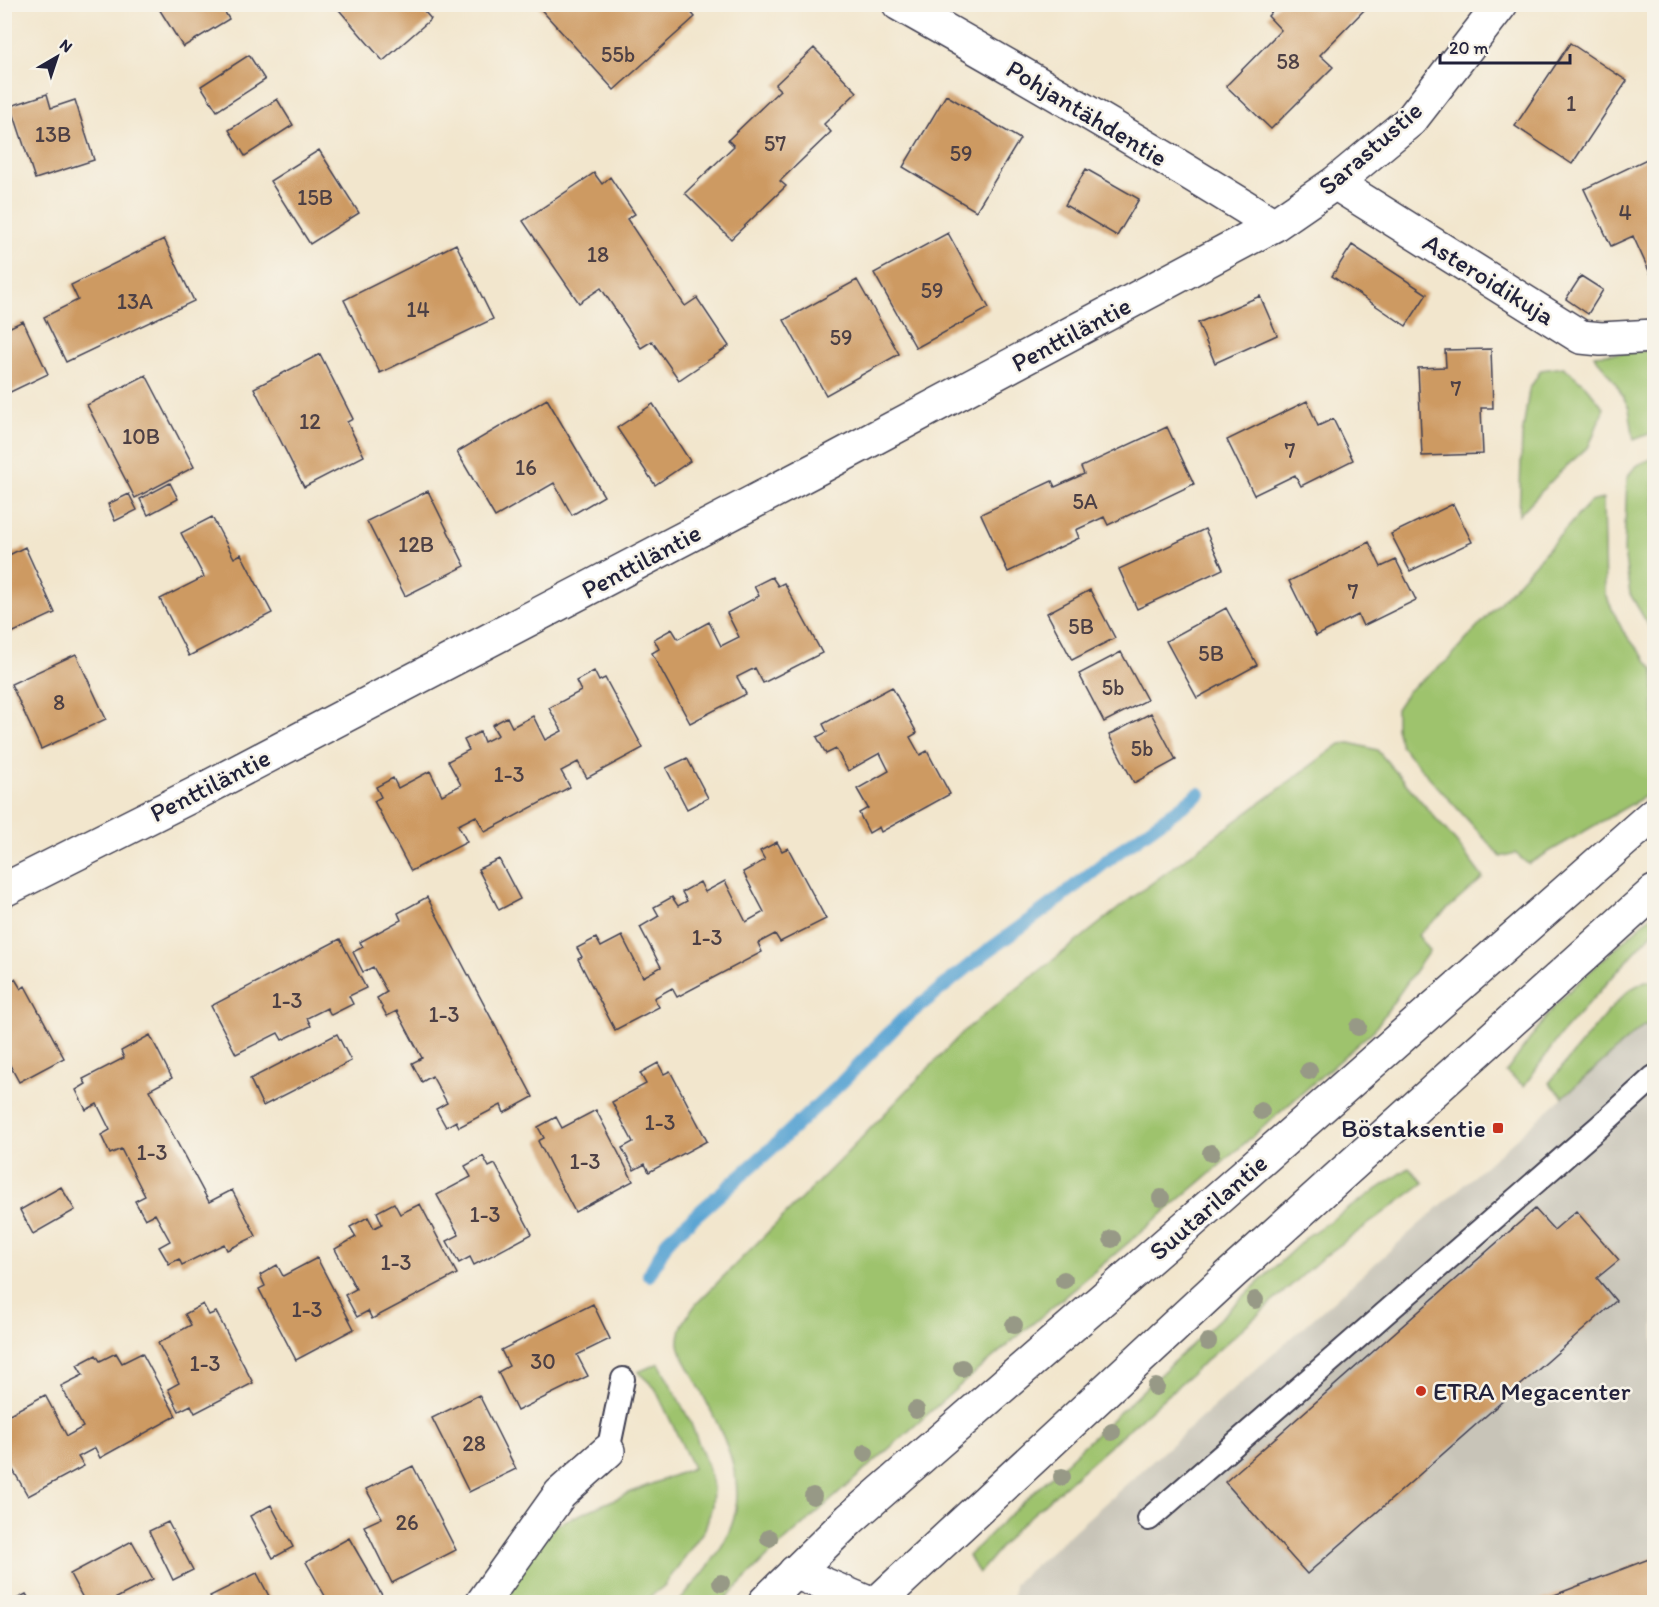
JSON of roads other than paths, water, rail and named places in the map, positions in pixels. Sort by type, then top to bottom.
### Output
[{"type":"street","name":"Pohjantähdentie","points":[[898,4],[1274,225]]},
{"type":"street","name":"Sarastustie","points":[[1274,225],[1335,183],[1411,120],[1501,4]]},
{"type":"street","name":"Asteroidikuja","points":[[1335,183],[1581,337],[1601,339],[1654,336]]},
{"type":"street","name":"Penttiläntie","points":[[4,890],[195,794],[824,465],[1274,225]]},
{"type":"street","name":"Suutarilantie","points":[[765,1602],[850,1519],[1654,814]]},
{"type":"street","points":[[878,1602],[1230,1275],[1654,892]]},
{"type":"street","points":[[483,1602],[561,1494],[608,1451]]},
{"type":"street","points":[[795,1572],[807,1602]]},
{"type":"street","points":[[795,1572],[866,1602]]},
{"type":"lane","points":[[1149,1519],[1654,1077]]},
{"type":"lane","points":[[608,1451],[623,1378]]},
{"type":"waterway","points":[[649,1275],[668,1240],[772,1148],[842,1082],[902,1020],[985,953],[1199,794]]},
{"type":"place","name":"Böstaksentie","points":[[1498,1128]]},
{"type":"place","name":"ETRA Megacenter","points":[[1421,1391]]}]
